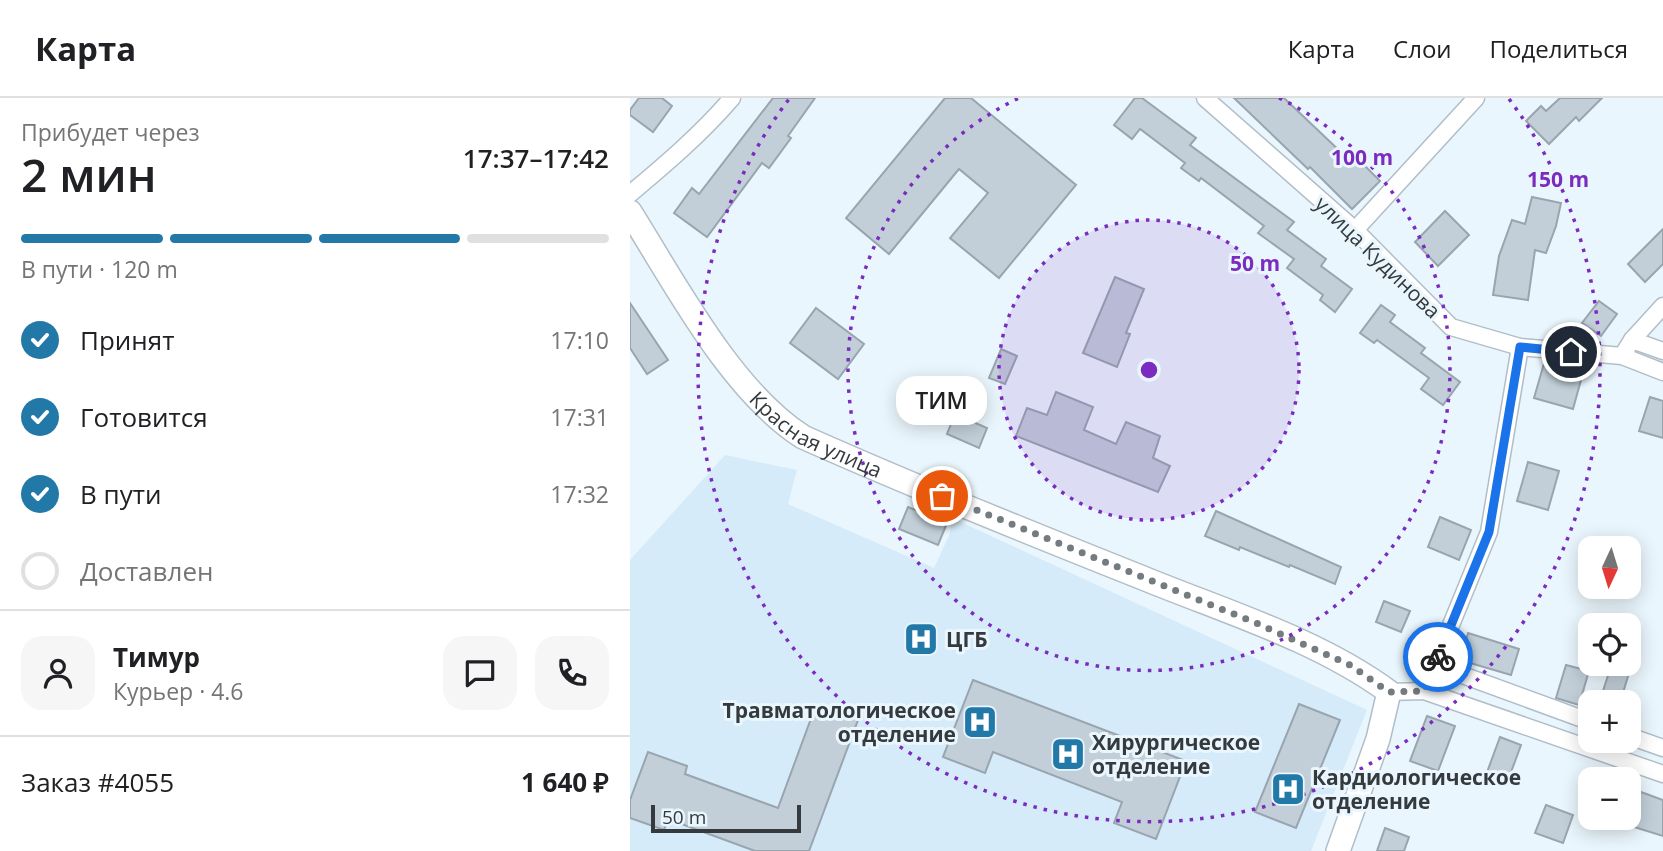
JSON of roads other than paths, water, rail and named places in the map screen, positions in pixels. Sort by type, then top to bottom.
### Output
[{"type":"street","points":[[630,194],[686,148],[732,98]]},
{"type":"street","name":"улица Кудинова","points":[[1205,98],[1355,230],[1451,327],[1520,347],[1622,356],[1663,372]]},
{"type":"street","points":[[1355,230],[1476,98]]},
{"type":"street","name":"Красная улица","points":[[630,212],[702,325],[752,394],[785,425],[803,437],[967,507],[1256,623],[1350,665],[1389,692]]},
{"type":"street","points":[[1622,356],[1632,340],[1663,306]]},
{"type":"street","points":[[1632,340],[1663,351]]},
{"type":"street","points":[[1424,691],[1489,532],[1520,347]]},
{"type":"street","points":[[1435,665],[1578,717]]},
{"type":"street","points":[[1338,851],[1374,750],[1389,692],[1424,691],[1663,774]]},
{"type":"street","points":[[1641,740],[1663,748]]},
{"type":"place","name":"ТИМ","points":[[942,496]]},
{"type":"place","name":"ЦГБ","points":[[921,639]]},
{"type":"place","name":"Травматологическое отделение","points":[[980,722]]},
{"type":"place","name":"Хирургическое отделение","points":[[1068,754]]},
{"type":"place","name":"Кардиологическое отделение","points":[[1288,789]]}]
